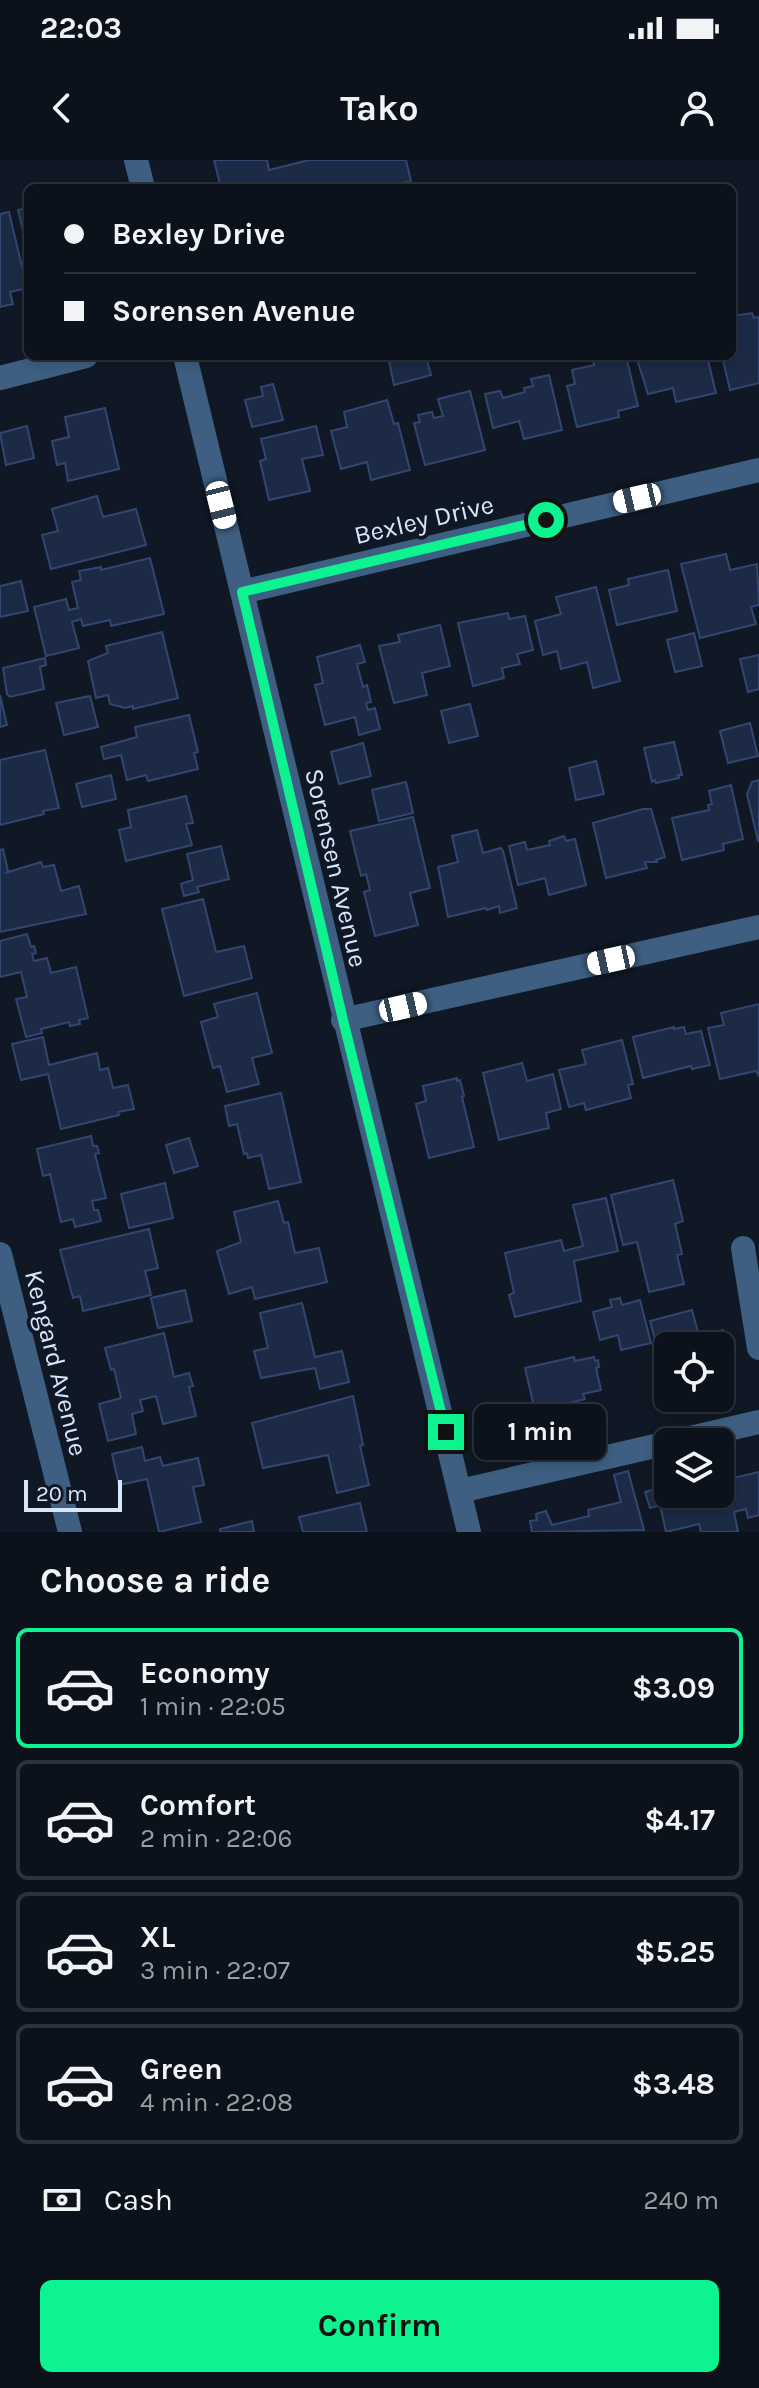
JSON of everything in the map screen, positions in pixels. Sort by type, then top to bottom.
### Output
[{"type":"street","points":[[136,160],[142,184]]},
{"type":"street","points":[[0,378],[70,360]]},
{"type":"street","name":"Sorensen Avenue","points":[[186,360],[469,1532]]},
{"type":"street","name":"Bexley Drive","points":[[242,592],[759,470]]},
{"type":"street","points":[[343,1020],[759,927]]},
{"type":"street","points":[[743,1248],[759,1348]]},
{"type":"street","name":"Kengard Avenue","points":[[0,1254],[70,1532]]},
{"type":"street","points":[[734,1428],[759,1422]]},
{"type":"street","points":[[460,1491],[654,1447]]},
{"type":"building","points":[[214,160],[267,160],[269,170],[309,160],[406,160],[411,181],[398,184],[220,184]]},
{"type":"building","points":[[24,209],[24,235],[18,210]]},
{"type":"building","points":[[9,212],[24,275],[24,289],[10,292],[13,304],[0,307],[0,214]]},
{"type":"building","points":[[752,313],[754,318],[759,317],[759,383],[730,390],[723,360],[736,360],[736,315]]},
{"type":"building","points":[[389,360],[427,360],[431,375],[394,385]]},
{"type":"building","points":[[593,360],[627,360],[638,406],[618,411],[619,417],[577,427],[567,386],[575,384],[572,370],[594,365]]},
{"type":"building","points":[[637,360],[708,360],[716,393],[676,402],[673,388],[648,394]]},
{"type":"building","points":[[549,375],[562,430],[524,439],[519,421],[493,428],[485,394],[500,391],[503,398],[525,392],[524,388],[533,386],[531,379]]},
{"type":"building","points":[[273,384],[283,420],[252,427],[245,400],[263,396],[261,387]]},
{"type":"building","points":[[470,391],[485,450],[425,465],[414,423],[420,422],[418,415],[432,412],[434,418],[443,416],[438,399]]},
{"type":"building","points":[[387,400],[394,424],[398,423],[410,470],[371,480],[367,462],[341,469],[331,431],[347,427],[344,412]]},
{"type":"building","points":[[105,408],[119,469],[68,481],[65,463],[57,465],[52,441],[69,437],[65,417]]},
{"type":"building","points":[[27,426],[34,458],[6,465],[0,433]]},
{"type":"building","points":[[316,426],[323,455],[302,459],[310,491],[269,500],[260,461],[266,459],[261,439]]},
{"type":"building","points":[[97,496],[103,517],[136,509],[146,545],[51,569],[42,535],[58,531],[52,509]]},
{"type":"building","points":[[726,554],[730,570],[757,564],[759,605],[751,607],[756,624],[700,638],[681,564]]},
{"type":"building","points":[[150,558],[164,614],[111,626],[110,620],[83,626],[81,619],[72,622],[79,648],[46,656],[34,607],[66,599],[69,610],[78,608],[72,582],[81,580],[79,571],[101,567],[101,570]]},
{"type":"building","points":[[668,570],[677,611],[617,625],[609,590],[629,585],[628,579]]},
{"type":"building","points":[[21,581],[28,611],[0,617],[0,586]]},
{"type":"building","points":[[596,587],[620,681],[593,688],[587,662],[561,669],[557,651],[543,655],[535,621],[561,614],[556,597]]},
{"type":"building","points":[[508,613],[509,619],[525,616],[533,650],[517,654],[520,664],[502,668],[504,678],[473,686],[458,623]]},
{"type":"building","points":[[440,625],[450,666],[422,673],[427,695],[394,703],[379,646],[400,642],[398,635]]},
{"type":"building","points":[[162,632],[178,698],[133,709],[133,706],[125,708],[110,704],[108,695],[96,698],[88,661],[108,653],[106,646]]},
{"type":"building","points":[[694,633],[702,666],[675,672],[667,640]]},
{"type":"building","points":[[360,645],[365,662],[357,664],[371,702],[366,703],[368,710],[375,708],[380,729],[359,735],[355,717],[325,725],[315,685],[323,683],[317,657]]},
{"type":"building","points":[[759,655],[759,689],[748,692],[740,659]]},
{"type":"building","points":[[45,658],[46,665],[40,667],[44,689],[10,697],[3,668]]},
{"type":"building","points":[[0,695],[7,725],[0,727]]},
{"type":"building","points":[[90,696],[98,727],[64,735],[56,703]]},
{"type":"building","points":[[470,704],[478,736],[449,743],[441,711]]},
{"type":"building","points":[[189,715],[198,752],[194,753],[198,769],[148,781],[146,775],[127,780],[121,755],[104,759],[101,747],[137,737],[135,727]]},
{"type":"building","points":[[750,723],[758,756],[728,763],[720,731]]},
{"type":"building","points":[[674,742],[682,775],[652,782],[644,748]]},
{"type":"building","points":[[363,743],[371,776],[339,784],[331,752]]},
{"type":"building","points":[[45,750],[59,808],[0,825],[0,760]]},
{"type":"building","points":[[596,761],[604,794],[576,800],[569,768]]},
{"type":"building","points":[[111,775],[116,799],[82,807],[76,784]]},
{"type":"building","points":[[759,780],[758,841],[747,794],[752,782]]},
{"type":"building","points":[[406,782],[413,813],[379,821],[372,790]]},
{"type":"building","points":[[731,785],[743,839],[723,844],[724,850],[682,860],[672,818],[709,810],[708,805],[712,804],[709,791]]},
{"type":"building","points":[[186,796],[193,823],[186,824],[192,845],[126,861],[119,830],[131,827],[128,810]]},
{"type":"building","points":[[651,809],[665,857],[657,862],[645,862],[647,868],[606,878],[593,823]]},
{"type":"building","points":[[413,817],[430,888],[410,893],[418,925],[375,936],[364,892],[370,890],[366,874],[361,876],[350,831]]},
{"type":"building","points":[[477,830],[483,853],[501,848],[503,851],[517,908],[500,913],[499,906],[448,917],[438,867],[458,862],[452,836]]},
{"type":"building","points":[[564,836],[566,841],[575,839],[586,885],[549,895],[545,878],[518,885],[509,846],[525,842],[527,850],[550,845],[549,841]]},
{"type":"building","points":[[221,846],[229,879],[197,887],[199,892],[184,896],[181,884],[193,880],[187,854]]},
{"type":"building","points":[[3,849],[8,871],[5,873],[41,862],[43,867],[54,865],[61,891],[79,886],[86,914],[0,932],[0,850]]},
{"type":"building","points":[[203,899],[216,952],[244,946],[252,978],[184,996],[162,909]]},
{"type":"building","points":[[27,934],[36,953],[32,954],[34,961],[47,958],[51,973],[76,967],[88,1018],[79,1020],[80,1024],[70,1026],[69,1022],[41,1029],[42,1033],[26,1037],[16,999],[27,997],[21,972],[0,977],[0,941]]},
{"type":"building","points":[[257,993],[272,1053],[252,1058],[259,1084],[227,1092],[220,1066],[213,1068],[201,1022],[218,1017],[214,1004]]},
{"type":"building","points":[[759,1004],[759,1076],[756,1071],[720,1079],[708,1028],[724,1025],[721,1013]]},
{"type":"building","points":[[684,1027],[686,1034],[701,1031],[710,1065],[692,1069],[691,1066],[643,1078],[633,1037]]},
{"type":"building","points":[[43,1037],[49,1065],[97,1053],[100,1070],[108,1068],[113,1088],[128,1085],[134,1109],[61,1129],[48,1074],[21,1080],[12,1044]]},
{"type":"building","points":[[622,1040],[633,1084],[628,1085],[631,1098],[586,1110],[584,1103],[569,1107],[559,1070],[586,1064],[582,1050]]},
{"type":"building","points":[[522,1063],[527,1081],[553,1074],[561,1109],[546,1113],[549,1128],[499,1140],[483,1073]]},
{"type":"building","points":[[457,1078],[464,1096],[474,1147],[429,1158],[416,1104],[426,1101],[423,1086]]},
{"type":"building","points":[[281,1093],[301,1182],[269,1189],[261,1155],[248,1158],[247,1153],[244,1154],[237,1124],[229,1126],[225,1106]]},
{"type":"building","points":[[91,1136],[93,1146],[97,1146],[99,1153],[95,1154],[106,1198],[92,1201],[101,1221],[75,1227],[73,1219],[61,1222],[50,1174],[43,1176],[37,1149]]},
{"type":"building","points":[[189,1138],[198,1166],[174,1173],[166,1145]]},
{"type":"building","points":[[673,1180],[683,1221],[675,1224],[682,1254],[677,1255],[684,1284],[649,1292],[637,1242],[623,1245],[611,1195]]},
{"type":"building","points":[[165,1183],[173,1218],[129,1228],[121,1194]]},
{"type":"building","points":[[606,1198],[618,1251],[574,1261],[581,1301],[515,1317],[509,1295],[514,1293],[505,1253],[561,1240],[564,1251],[583,1246],[573,1205]]},
{"type":"building","points":[[278,1201],[284,1223],[288,1222],[295,1253],[319,1248],[327,1282],[255,1299],[252,1287],[229,1294],[217,1251],[241,1242],[234,1212]]},
{"type":"building","points":[[149,1229],[158,1268],[145,1271],[151,1295],[83,1311],[80,1296],[73,1298],[60,1250]]},
{"type":"building","points":[[185,1290],[192,1321],[158,1328],[151,1298]]},
{"type":"building","points":[[620,1298],[622,1305],[640,1300],[651,1343],[621,1350],[618,1335],[600,1340],[593,1312],[612,1307],[610,1300]]},
{"type":"building","points":[[302,1303],[315,1357],[342,1351],[349,1382],[320,1389],[315,1368],[261,1378],[254,1351],[268,1348],[260,1313]]},
{"type":"building","points":[[692,1310],[698,1332],[654,1332],[654,1336],[650,1321]]},
{"type":"building","points":[[164,1333],[174,1377],[189,1373],[196,1416],[163,1424],[156,1396],[140,1400],[143,1411],[132,1414],[136,1434],[108,1441],[99,1404],[121,1398],[105,1348]]},
{"type":"building","points":[[574,1357],[575,1361],[594,1357],[595,1361],[598,1360],[599,1367],[596,1368],[601,1390],[583,1394],[585,1399],[569,1403],[570,1408],[553,1412],[551,1407],[535,1411],[525,1368]]},
{"type":"building","points":[[353,1396],[369,1485],[337,1493],[328,1455],[263,1468],[252,1423]]},
{"type":"building","points":[[142,1447],[145,1461],[160,1457],[163,1466],[198,1458],[204,1485],[193,1487],[201,1522],[159,1532],[147,1479],[119,1485],[112,1454]]},
{"type":"building","points":[[628,1471],[644,1530],[532,1532],[530,1521],[537,1520],[536,1514],[546,1511],[552,1525],[589,1516],[588,1510],[621,1502],[614,1475]]},
{"type":"building","points":[[759,1472],[759,1515],[748,1518],[746,1509],[734,1512],[738,1531],[734,1532],[701,1532],[699,1524],[666,1532],[661,1508],[734,1508],[734,1478]]},
{"type":"building","points":[[654,1490],[654,1507],[650,1508],[645,1492]]},
{"type":"building","points":[[360,1503],[367,1532],[303,1532],[299,1517]]},
{"type":"building","points":[[252,1521],[254,1532],[220,1532],[220,1529]]},
{"type":"route","points":[[446,1432],[343,1020],[242,592],[546,520]]}]
